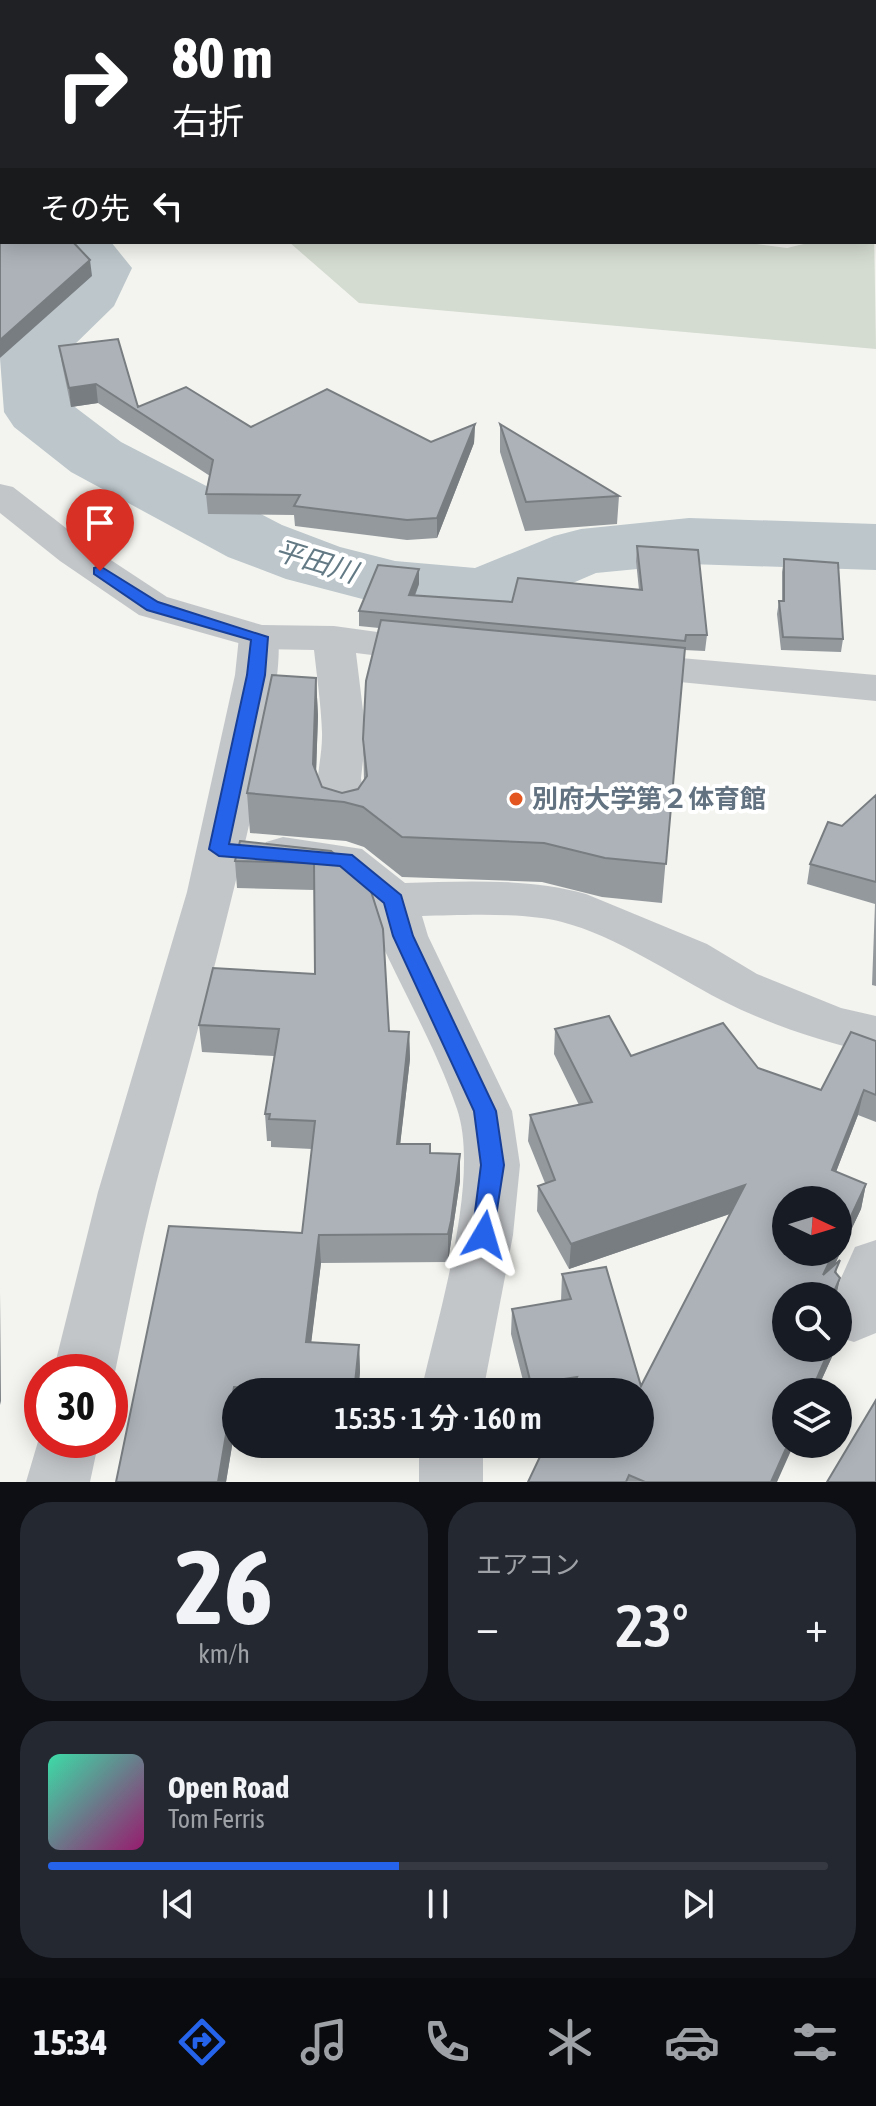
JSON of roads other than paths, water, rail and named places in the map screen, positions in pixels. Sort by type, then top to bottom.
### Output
[{"type":"street","points":[[0,495],[74,553],[153,606],[260,637],[334,638],[474,654]]},
{"type":"street","points":[[88,1354],[126,1192],[211,892],[256,675],[260,637]]},
{"type":"street","points":[[334,638],[344,735],[338,778],[343,814]]},
{"type":"street","points":[[584,663],[876,688]]},
{"type":"street","points":[[219,849],[345,860],[394,900],[403,936],[485,1111],[492,1165],[484,1235],[455,1378]]},
{"type":"street","points":[[394,900],[469,898],[569,906],[689,957],[739,987],[831,1025],[876,1035]]},
{"type":"street","points":[[854,1317],[876,1264]]},
{"type":"street","points":[[58,1482],[64,1458]]},
{"type":"street","points":[[451,1458],[451,1482]]},
{"type":"waterway","name":"平田川","points":[[80,244],[102,268],[92,293],[42,340],[30,363],[38,412],[96,457],[255,541],[313,563],[393,584],[484,592],[581,552],[689,541],[876,547]]},
{"type":"place","name":"別府大学第２体育館","points":[[516,799]]}]
